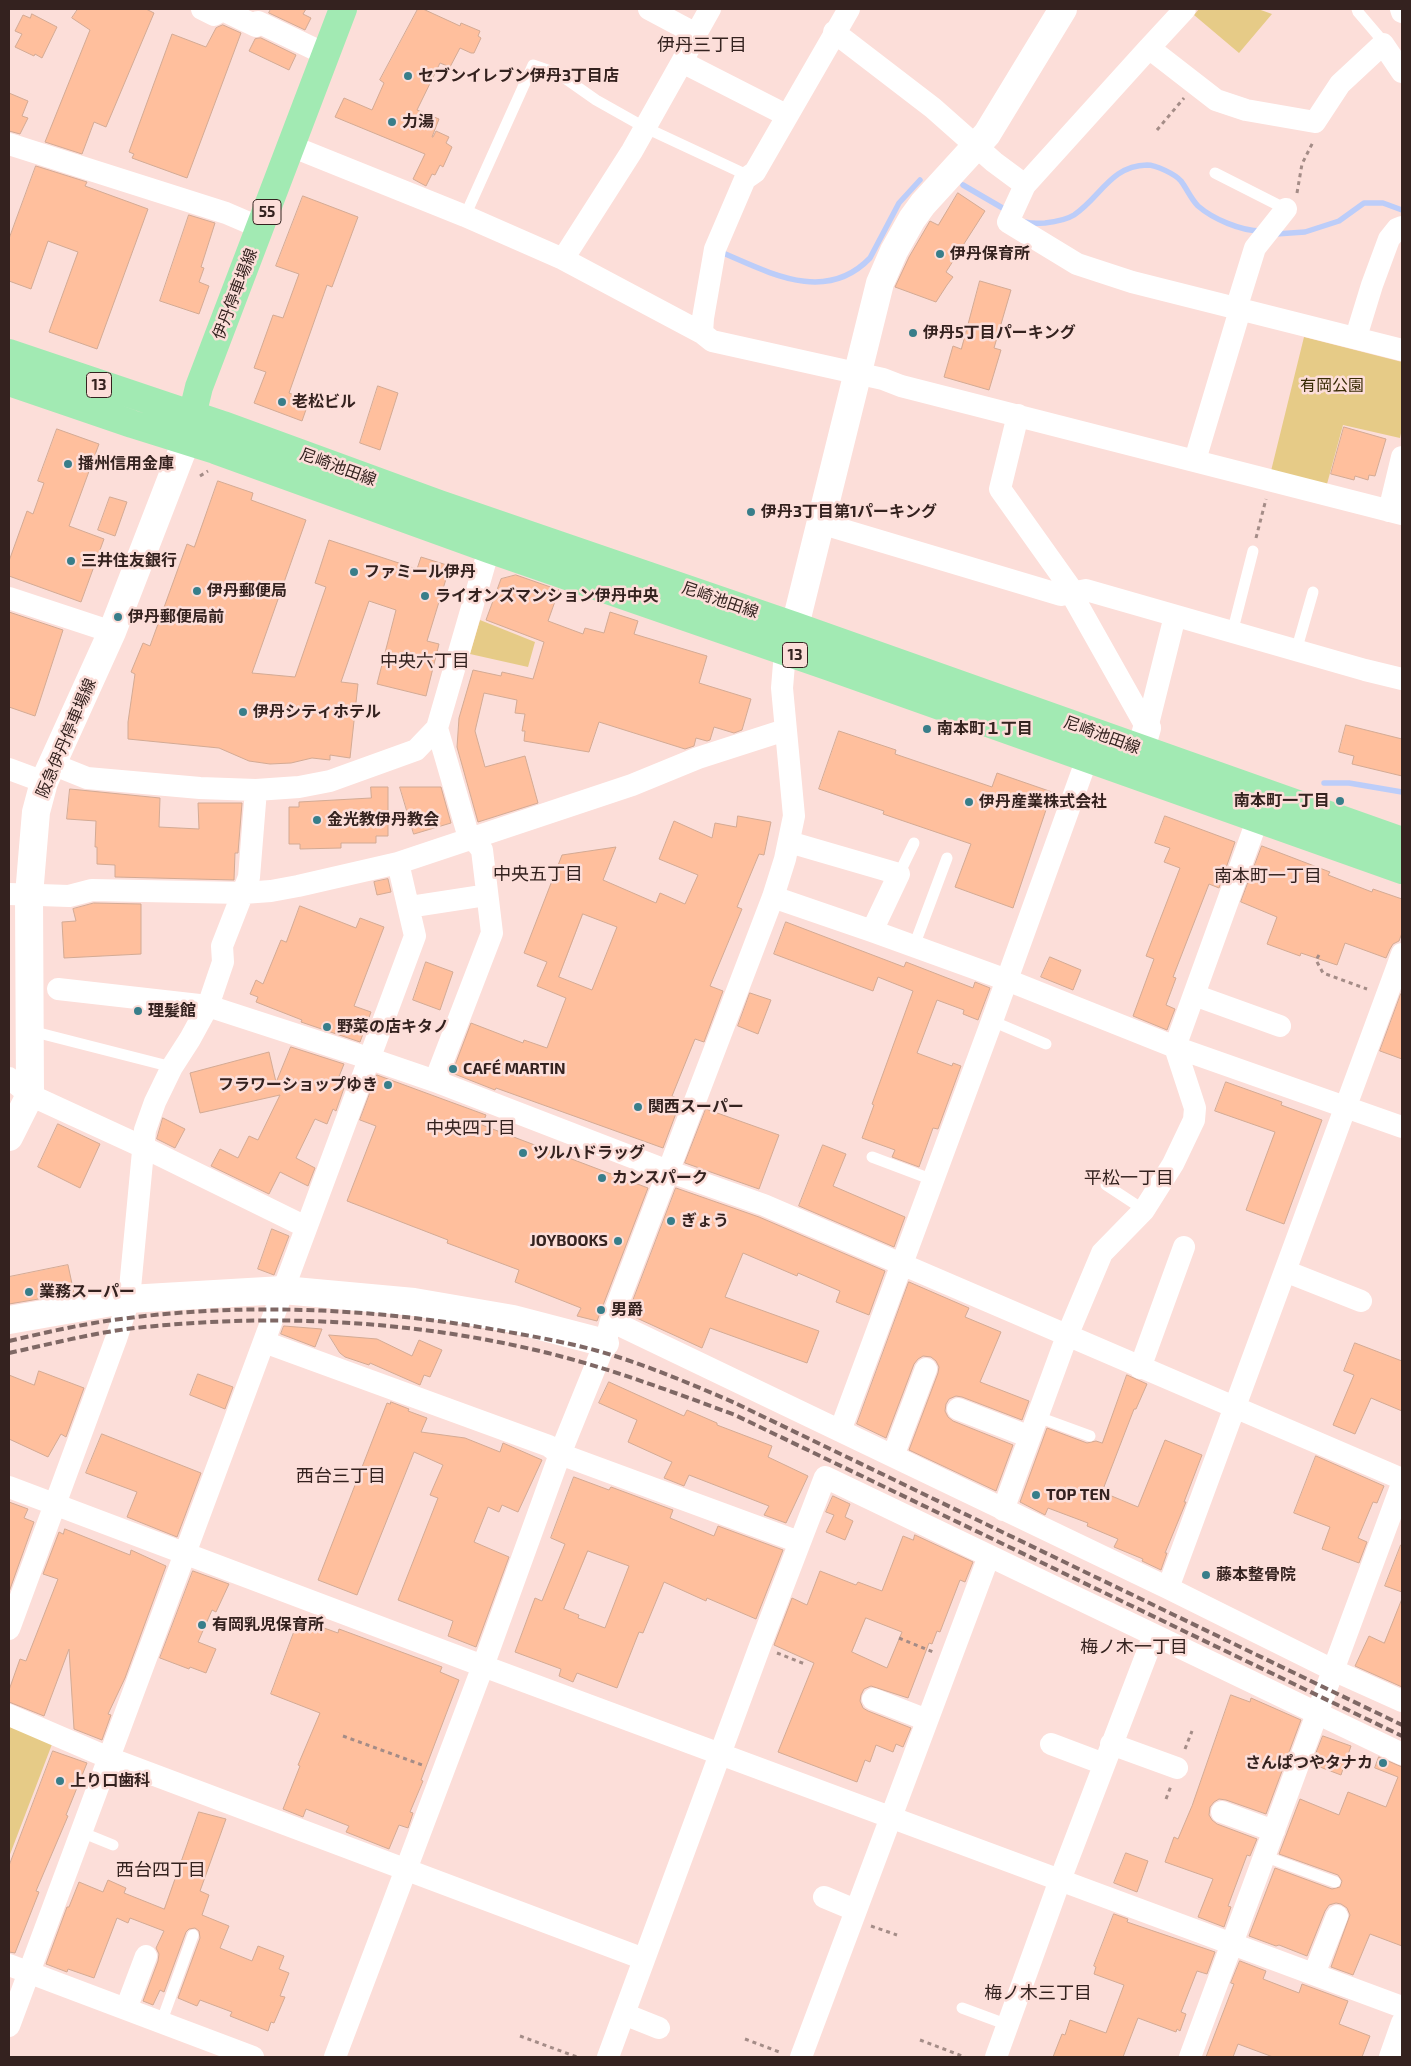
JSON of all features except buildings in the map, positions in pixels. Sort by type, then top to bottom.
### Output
[{"type":"main road","name":"伊丹停車場線","points":[[188,428],[199,387],[261,228],[324,54],[343,9]]},
{"type":"main road","name":"尼崎池田線","points":[[9,353],[188,428],[215,450],[489,549],[785,652],[1091,746],[1144,739],[1266,794],[1402,841]]},
{"type":"main road","name":"尼崎池田線","points":[[9,382],[188,428],[511,528],[795,626],[1091,746],[1257,819],[1402,870]]},
{"type":"street","points":[[202,9],[214,15],[223,10],[256,26],[262,16],[324,54]]},
{"type":"street","points":[[649,9],[696,34]]},
{"type":"street","points":[[563,259],[632,150],[710,9]]},
{"type":"street","points":[[702,333],[715,249],[734,203],[745,179],[755,172],[786,115],[849,9]]},
{"type":"street","points":[[335,2057],[483,1666],[560,1454],[773,897],[789,842],[794,816],[782,688],[785,652],[795,626],[880,283],[894,251],[923,204],[987,134],[1063,9]]},
{"type":"street","points":[[1185,9],[1025,185],[1008,222],[1077,264],[1132,282],[1402,350]]},
{"type":"street","points":[[834,32],[933,108],[976,146],[1025,185]]},
{"type":"street","points":[[1149,48],[1216,100],[1246,110],[1315,122],[1340,84],[1383,44],[1402,72]]},
{"type":"street","points":[[682,62],[786,115]]},
{"type":"street","points":[[9,144],[226,213],[261,228]]},
{"type":"street","points":[[291,146],[465,216],[563,259],[702,333],[712,341],[857,373],[1396,512],[1402,457]]},
{"type":"street","points":[[1195,460],[1252,256],[1258,244],[1286,209]]},
{"type":"street","points":[[1356,337],[1389,239],[1397,228],[1402,227]]},
{"type":"street","points":[[1018,415],[1000,489],[1069,586],[1144,739]]},
{"type":"street","name":"阪急伊丹停車場線","points":[[9,1136],[30,1095],[30,1031],[19,895],[36,812],[48,773],[112,632],[188,428]]},
{"type":"street","points":[[820,523],[1061,595],[1086,590],[1296,651],[1402,679]]},
{"type":"street","points":[[9,769],[200,788],[256,790],[299,787],[330,781],[416,750],[437,728],[489,549],[511,528]]},
{"type":"street","points":[[9,598],[112,632]]},
{"type":"street","points":[[1144,739],[1175,616]]},
{"type":"street","points":[[435,1081],[492,933],[482,850],[467,831],[437,728]]},
{"type":"street","points":[[19,895],[70,896],[92,890],[243,893],[271,891],[298,886],[398,862],[632,785],[698,758],[785,730]]},
{"type":"street","points":[[840,1431],[992,1021],[1091,746]]},
{"type":"street","points":[[9,1629],[129,1299],[145,1130],[155,1102],[172,1067],[190,1040],[208,1006],[223,962],[222,946],[249,877],[256,790]]},
{"type":"street","points":[[1003,1510],[1068,1336],[1102,1253],[1144,1210],[1173,1164],[1194,1120],[1195,1108],[1175,1047],[1266,794]]},
{"type":"street","points":[[789,842],[899,874],[872,930]]},
{"type":"street","points":[[9,2026],[19,1969],[81,1832],[415,936],[398,862]]},
{"type":"street","points":[[408,907],[487,895]]},
{"type":"street","points":[[773,897],[872,930],[1007,980],[1175,1047],[1402,1127]]},
{"type":"street","points":[[1168,1588],[1402,954]]},
{"type":"street","points":[[58,989],[208,1006],[435,1081],[668,1171],[764,1204],[1140,1368],[1402,1479]]},
{"type":"street","points":[[1194,995],[1280,1026]]},
{"type":"street","points":[[9,1078],[30,1095],[143,1146],[306,1227]]},
{"type":"street","points":[[1140,1368],[1184,1247]]},
{"type":"street","points":[[1285,1271],[1361,1302]]},
{"type":"street","points":[[9,1320],[129,1299],[283,1290],[414,1302],[513,1319],[608,1332],[840,1431],[1168,1588],[1334,1670],[1402,1701]]},
{"type":"street","points":[[264,1342],[548,1446],[560,1454],[799,1542]]},
{"type":"street","points":[[893,1456],[926,1369]]},
{"type":"street","points":[[958,1409],[1034,1427]]},
{"type":"street","points":[[608,2057],[719,1754],[825,1477],[1318,1712],[1402,1754]]},
{"type":"street","points":[[1190,2057],[1402,1484]]},
{"type":"street","points":[[9,1487],[483,1666],[1402,2007]]},
{"type":"street","points":[[793,2056],[854,1915],[989,1556]]},
{"type":"street","points":[[996,2057],[1107,1754],[1154,1635]]},
{"type":"street","points":[[873,1699],[927,1720]]},
{"type":"street","points":[[9,1716],[109,1758],[644,1959]]},
{"type":"street","points":[[1051,1744],[1177,1768]]},
{"type":"street","points":[[1222,1812],[1274,1832]]},
{"type":"street","points":[[824,1897],[854,1915]]},
{"type":"street","points":[[1314,1974],[1337,1916]]},
{"type":"street","points":[[126,2009],[146,1956]]},
{"type":"street","points":[[19,1969],[246,2056]]},
{"type":"street","points":[[624,2014],[659,2028]]},
{"type":"street","points":[[1390,2057],[1402,2023]]},
{"type":"lane","points":[[1357,9],[1383,44]]},
{"type":"lane","points":[[465,216],[533,65],[559,74],[596,100],[644,127],[749,176]]},
{"type":"lane","points":[[1215,173],[1286,209]]},
{"type":"lane","points":[[1232,632],[1253,551]]},
{"type":"lane","points":[[1296,651],[1313,592]]},
{"type":"lane","points":[[899,874],[914,843]]},
{"type":"lane","points":[[914,946],[947,858]]},
{"type":"lane","points":[[992,1021],[1046,1044]]},
{"type":"lane","points":[[30,1031],[172,1067]]},
{"type":"lane","points":[[872,1157],[933,1180]]},
{"type":"lane","points":[[1106,1185],[1144,1210]]},
{"type":"lane","points":[[1034,1427],[1090,1436]]},
{"type":"lane","points":[[81,1832],[113,1845]]},
{"type":"lane","points":[[1264,1856],[1335,1882]]},
{"type":"lane","points":[[161,2023],[193,1935]]},
{"type":"lane","points":[[962,2008],[1008,2025]]},
{"type":"path","points":[[1157,130],[1196,84]]},
{"type":"path","points":[[1286,209],[1297,198],[1302,164],[1322,126],[1318,117]]},
{"type":"path","points":[[200,476],[208,470]]},
{"type":"path","points":[[1253,551],[1271,481]]},
{"type":"path","points":[[1318,955],[1316,960],[1323,974],[1387,996]]},
{"type":"path","points":[[898,1638],[950,1658]]},
{"type":"path","points":[[760,1646],[805,1664]]},
{"type":"path","points":[[343,1736],[443,1773]]},
{"type":"path","points":[[854,1915],[897,1935]]},
{"type":"path","points":[[520,2036],[577,2057]]},
{"type":"path","points":[[745,2039],[793,2056]]},
{"type":"path","points":[[920,2040],[965,2057]]},
{"type":"green space","points":[[1199,9],[1258,9],[1272,14],[1239,53],[1194,15]]},
{"type":"green space","name":"有岡公園","points":[[1304,337],[1402,362],[1402,428],[1400,438],[1343,425],[1327,484],[1271,471]]},
{"type":"green space","points":[[480,620],[535,642],[528,667],[470,654]]},
{"type":"green space","points":[[9,1720],[54,1739],[9,1857]]},
{"type":"waterway","points":[[1026,222],[1045,223],[1071,217],[1124,171],[1134,167],[1151,165],[1178,178],[1198,206],[1204,211],[1236,227],[1261,231]]},
{"type":"waterway","points":[[723,253],[779,276],[817,282],[835,279],[853,272],[870,258],[899,203],[920,180]]},
{"type":"waterway","points":[[963,185],[1006,210]]},
{"type":"waterway","points":[[1276,234],[1305,232],[1339,221],[1364,203],[1383,203],[1402,210]]},
{"type":"waterway","points":[[1324,783],[1349,783],[1402,792]]},
{"type":"railway","points":[[9,1341],[113,1320],[161,1314],[257,1309],[354,1312],[402,1317],[497,1330],[572,1344],[661,1372],[735,1403],[1402,1725]]},
{"type":"railway","points":[[9,1353],[135,1328],[187,1323],[291,1321],[343,1322],[446,1333],[572,1359],[642,1381],[735,1415],[1402,1736]]},
{"type":"place","name":"セブンイレブン伊丹3丁目店","points":[[408,76]]},
{"type":"place","name":"力湯","points":[[392,122]]},
{"type":"place","name":"伊丹保育所","points":[[940,254]]},
{"type":"place","name":"伊丹5丁目パーキング","points":[[913,333]]},
{"type":"place","name":"老松ビル","points":[[282,402]]},
{"type":"place","name":"播州信用金庫","points":[[68,464]]},
{"type":"place","name":"伊丹3丁目第1パーキング","points":[[751,512]]},
{"type":"place","name":"三井住友銀行","points":[[71,561]]},
{"type":"place","name":"ファミール伊丹","points":[[354,572]]},
{"type":"place","name":"伊丹郵便局","points":[[197,591]]},
{"type":"place","name":"ライオンズマンション伊丹中央","points":[[425,596]]},
{"type":"place","name":"伊丹郵便局前","points":[[118,617]]},
{"type":"place","name":"伊丹シティホテル","points":[[243,712]]},
{"type":"place","name":"南本町１丁目","points":[[927,729]]},
{"type":"place","name":"南本町一丁目","points":[[1340,801]]},
{"type":"place","name":"伊丹産業株式会社","points":[[969,802]]},
{"type":"place","name":"金光教伊丹教会","points":[[317,820]]},
{"type":"place","name":"理髪館","points":[[138,1011]]},
{"type":"place","name":"野菜の店キタノ","points":[[327,1027]]},
{"type":"place","name":"CAFÉ MARTIN","points":[[453,1069]]},
{"type":"place","name":"フラワーショップゆき","points":[[388,1085]]},
{"type":"place","name":"関西スーパー","points":[[638,1107]]},
{"type":"place","name":"ツルハドラッグ","points":[[523,1153]]},
{"type":"place","name":"カンスパーク","points":[[602,1178]]},
{"type":"place","name":"ぎょう","points":[[671,1221]]},
{"type":"place","name":"JOYBOOKS","points":[[618,1241]]},
{"type":"place","name":"業務スーパー","points":[[29,1292]]},
{"type":"place","name":"男爵","points":[[601,1310]]},
{"type":"place","name":"TOP TEN","points":[[1036,1495]]},
{"type":"place","name":"藤本整骨院","points":[[1206,1575]]},
{"type":"place","name":"有岡乳児保育所","points":[[202,1625]]},
{"type":"place","name":"さんぱつやタナカ","points":[[1383,1763]]},
{"type":"place","name":"上り口歯科","points":[[60,1781]]},
{"type":"district","name":"伊丹三丁目","points":[[702,45]]},
{"type":"district","name":"中央六丁目","points":[[425,661]]},
{"type":"district","name":"中央五丁目","points":[[538,874]]},
{"type":"district","name":"南本町一丁目","points":[[1268,876]]},
{"type":"district","name":"中央四丁目","points":[[471,1128]]},
{"type":"district","name":"平松一丁目","points":[[1129,1178]]},
{"type":"district","name":"西台三丁目","points":[[341,1476]]},
{"type":"district","name":"梅ノ木一丁目","points":[[1134,1647]]},
{"type":"district","name":"西台四丁目","points":[[161,1870]]},
{"type":"district","name":"梅ノ木三丁目","points":[[1038,1993]]}]
